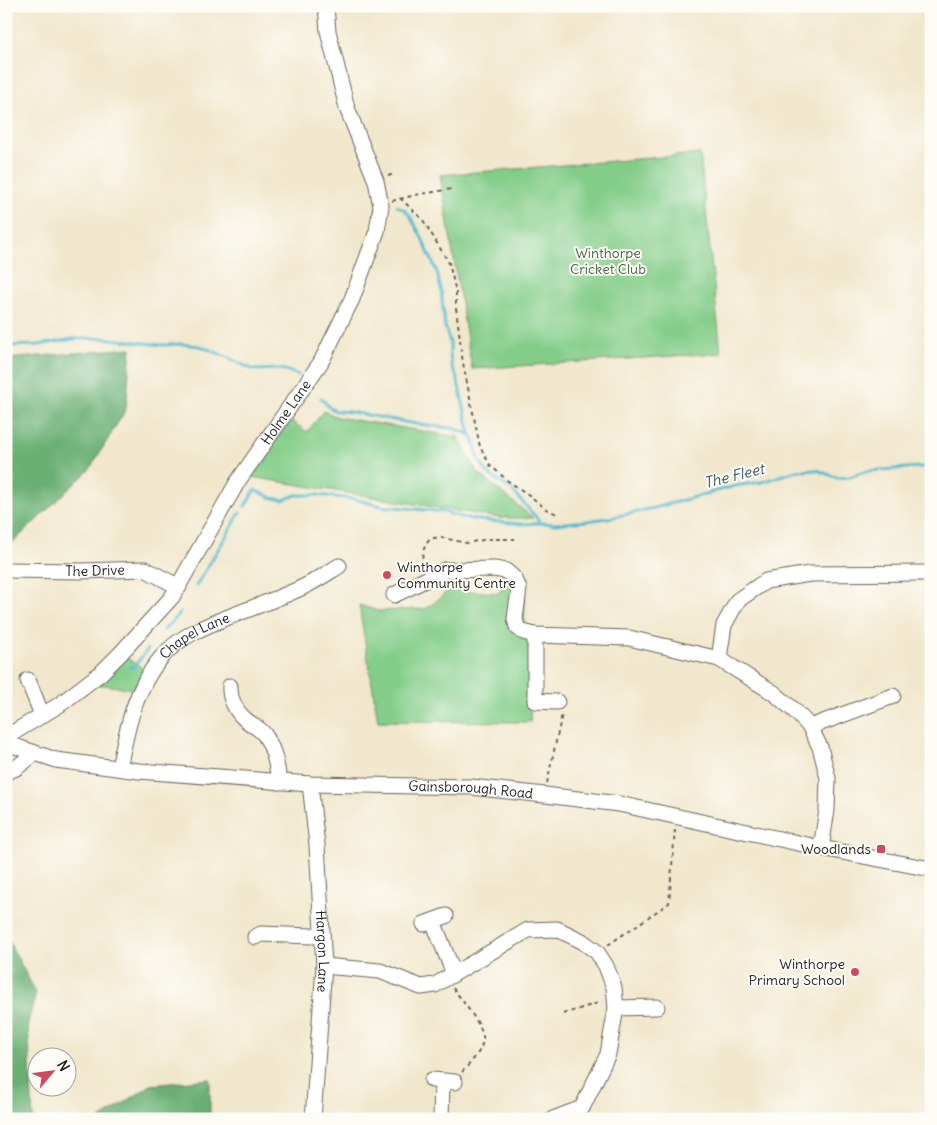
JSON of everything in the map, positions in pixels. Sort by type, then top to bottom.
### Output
[{"type":"street","name":"Holme Lane","points":[[6,737],[59,705],[101,673],[172,598],[238,482],[321,362],[352,299],[377,231],[381,206],[376,181],[347,108],[328,31],[326,6]]},
{"type":"street","name":"Chapel Lane","points":[[119,768],[132,711],[151,673],[170,648],[205,626],[300,588],[339,566]]},
{"type":"street","name":"The Drive","points":[[6,570],[80,571],[145,569],[179,587]]},
{"type":"street","points":[[394,595],[445,570],[494,569],[506,571],[515,579],[519,588],[515,619],[517,627],[523,632],[536,635],[629,638],[719,659],[774,693],[810,727],[820,747],[828,778],[827,810],[821,848]]},
{"type":"street","points":[[719,659],[724,625],[738,600],[766,581],[810,574],[925,572]]},
{"type":"street","points":[[536,635],[535,701],[557,702]]},
{"type":"street","points":[[28,680],[42,715]]},
{"type":"street","points":[[230,686],[231,697],[236,708],[246,720],[263,733],[268,741],[275,760],[279,782]]},
{"type":"street","points":[[810,727],[892,696]]},
{"type":"street","name":"Gainsborough Road","points":[[6,743],[56,760],[139,771],[310,784],[472,787],[619,804],[821,848],[931,869]]},
{"type":"street","points":[[6,772],[16,768],[35,753]]},
{"type":"street","name":"Hargon Lane","points":[[310,784],[317,845],[324,966],[313,1119]]},
{"type":"street","points":[[434,920],[450,977]]},
{"type":"street","points":[[324,966],[380,971],[421,987],[435,985],[528,930],[557,929],[582,941],[597,952],[606,966],[614,987],[616,1003],[608,1054],[582,1108],[553,1119]]},
{"type":"street","points":[[254,937],[260,934],[312,936],[322,934]]},
{"type":"street","points":[[616,1003],[657,1007]]},
{"type":"street","points":[[441,1119],[443,1081]]},
{"type":"path","points":[[381,206],[400,198],[452,189]]},
{"type":"path","points":[[400,198],[423,220],[449,263],[456,292],[456,308],[463,363],[480,446],[490,465],[508,481],[546,509],[557,514]]},
{"type":"path","points":[[424,580],[422,554],[425,545],[430,539],[439,537],[466,543],[489,539],[515,539]]},
{"type":"path","points":[[545,795],[563,714],[557,702]]},
{"type":"path","points":[[597,952],[669,903],[676,817]]},
{"type":"path","points":[[443,1081],[458,1077],[480,1050],[484,1038],[450,977]]},
{"type":"path","points":[[563,1014],[616,1003]]},
{"type":"green space","name":"Winthorpe Cricket Club","points":[[700,154],[721,353],[472,369],[440,175]]},
{"type":"green space","points":[[131,348],[126,409],[90,469],[6,549],[6,359]]},
{"type":"green space","points":[[324,411],[337,417],[458,437],[477,472],[533,518],[500,518],[251,477],[277,438],[291,421],[307,432]]},
{"type":"green space","points":[[505,581],[524,584],[525,627],[532,628],[530,722],[378,721],[359,605],[378,611],[424,609],[449,590],[499,593]]},
{"type":"green space","points":[[120,654],[151,673],[141,690],[88,683]]},
{"type":"green space","points":[[6,936],[36,993],[28,1023],[28,1098],[32,1098],[33,1119],[6,1119]]},
{"type":"green space","points":[[210,1079],[210,1119],[100,1119],[151,1085]]},
{"type":"waterway","points":[[397,206],[405,210],[410,216],[437,272],[445,327],[450,343],[452,367],[457,377],[470,434]]},
{"type":"waterway","points":[[6,346],[39,345],[73,339],[103,338],[162,345],[181,344],[200,346],[254,370],[281,369],[298,375]]},
{"type":"waterway","points":[[321,398],[330,408],[336,411],[452,428],[470,434],[473,438],[479,460],[485,469],[491,476],[511,489],[541,523]]},
{"type":"waterway","name":"The Fleet","points":[[245,506],[255,490],[272,498],[283,500],[296,495],[316,495],[354,499],[385,507],[445,512],[480,520],[521,524],[554,524],[614,517],[735,486],[762,482],[796,471],[817,470],[838,478],[849,477],[868,471],[931,465]]},
{"type":"waterway","points":[[196,586],[240,513]]},
{"type":"waterway","points":[[164,630],[180,613]]},
{"type":"waterway","points":[[129,666],[133,668],[148,649]]},
{"type":"place","name":"Winthorpe Community Centre","points":[[387,575]]},
{"type":"place","name":"Woodlands","points":[[881,849]]},
{"type":"place","name":"Winthorpe Primary School","points":[[855,972]]}]
